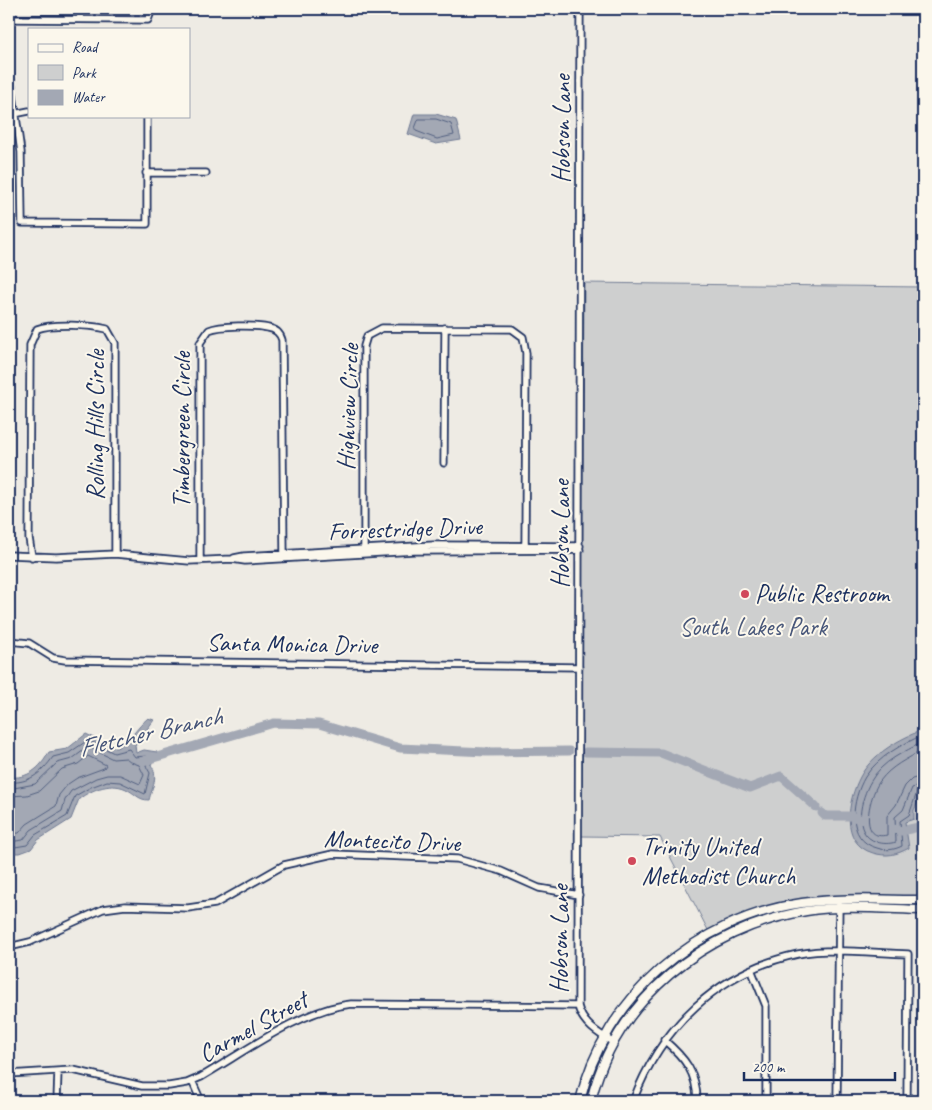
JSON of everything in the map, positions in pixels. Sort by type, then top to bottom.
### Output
[{"type":"main road","points":[[591,1101],[614,1043],[635,1011],[652,990],[702,950],[752,925],[770,919],[838,904],[923,900]]},
{"type":"main road","points":[[580,1101],[588,1076],[606,1038],[627,1004],[666,964],[714,931],[747,916],[800,903],[923,910]]},
{"type":"street","points":[[80,9],[80,19]]},
{"type":"street","points":[[9,19],[148,20],[152,9]]},
{"type":"street","name":"Hobson Lane","points":[[580,9],[578,1006],[583,1018],[593,1029],[614,1043]]},
{"type":"street","points":[[9,45],[9,67],[21,152],[22,223],[147,224],[147,118]]},
{"type":"street","points":[[9,115],[28,110]]},
{"type":"street","points":[[146,173],[206,174]]},
{"type":"street","name":"Rolling Hills Circle","points":[[32,556],[29,538],[30,345],[36,329],[47,326],[98,326],[107,329],[114,338],[115,554]]},
{"type":"street","name":"Timbergreen Circle","points":[[200,561],[200,343],[209,330],[218,327],[267,327],[278,331],[282,340],[284,556]]},
{"type":"street","name":"Highview Circle","points":[[364,551],[365,341],[372,331],[382,328],[512,329],[523,337],[526,353],[525,548]]},
{"type":"street","points":[[444,463],[445,328]]},
{"type":"street","name":"Forrestridge Drive","points":[[9,555],[115,554],[200,561],[232,559],[245,561],[284,556],[364,551],[580,548]]},
{"type":"street","name":"Santa Monica Drive","points":[[9,641],[29,643],[53,658],[65,660],[579,667]]},
{"type":"street","name":"Montecito Drive","points":[[9,947],[30,942],[103,909],[125,906],[188,908],[214,904],[284,865],[333,854],[457,859],[501,871],[539,888],[579,895]]},
{"type":"street","points":[[837,1101],[838,904]]},
{"type":"street","points":[[633,1101],[651,1060],[664,1040],[681,1019],[702,999],[722,984],[751,969],[800,954],[838,952],[908,954],[907,1101]]},
{"type":"street","points":[[751,969],[766,1006],[766,1101]]},
{"type":"street","name":"Carmel Street","points":[[9,1074],[58,1071],[90,1072],[142,1086],[169,1086],[192,1081],[312,1013],[334,1006],[351,1004],[578,1006]]},
{"type":"street","points":[[664,1040],[690,1067],[695,1080],[697,1101]]},
{"type":"street","points":[[57,1101],[58,1071]]},
{"type":"street","points":[[192,1081],[201,1101]]},
{"type":"green space","name":"South Lakes Park","points":[[584,283],[923,287],[923,900],[789,905],[710,934],[660,837],[581,836]]},
{"type":"water","points":[[414,114],[436,114],[456,120],[461,140],[436,144],[408,134]]},
{"type":"water","points":[[148,718],[154,720],[135,745],[136,753],[144,750],[157,752],[151,765],[155,778],[149,800],[140,798],[122,787],[109,786],[96,789],[79,799],[71,819],[38,840],[31,849],[20,853],[9,853],[9,777],[22,776],[32,772],[49,752],[67,749],[86,734],[116,748],[121,746]]},
{"type":"water","points":[[923,730],[923,792],[914,810],[914,819],[905,822],[909,848],[891,855],[883,855],[862,848],[855,840],[849,820],[852,797],[860,777],[871,761],[887,748]]},
{"type":"waterway","name":"Fletcher Branch","points":[[143,761],[274,723],[319,724],[400,748],[486,752],[569,751]]},
{"type":"waterway","name":"Fletcher Branch","points":[[586,752],[661,753],[750,788],[781,776],[816,807]]},
{"type":"waterway","name":"Fletcher Branch","points":[[822,813],[825,816],[851,816],[860,819]]},
{"type":"waterway","name":"Fletcher Branch","points":[[894,829],[901,831],[923,826]]},
{"type":"place","name":"Public Restroom","points":[[745,594]]},
{"type":"place","name":"Trinity United Methodist Church","points":[[632,861]]}]
